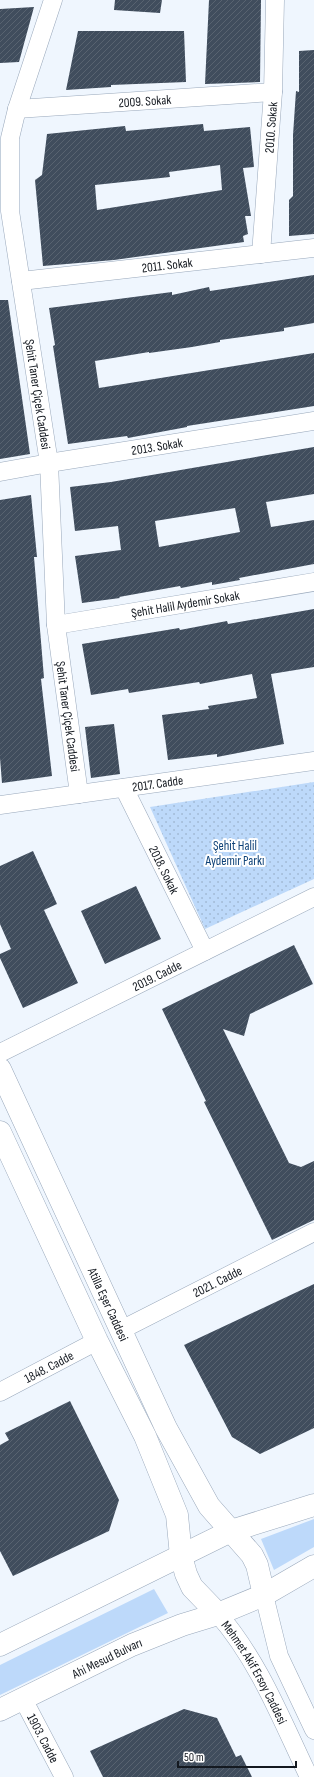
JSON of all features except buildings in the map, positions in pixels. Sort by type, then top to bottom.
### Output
[{"type":"main road","name":"Atilla Eşer Caddesi","points":[[0,1069],[166,1428],[208,1506],[231,1531]]},
{"type":"main road","name":"Atilla Eşer Caddesi","points":[[0,1132],[97,1341],[145,1436],[177,1515],[181,1556]]},
{"type":"main road","points":[[0,1644],[231,1531],[314,1506]]},
{"type":"main road","points":[[231,1531],[252,1555],[257,1565],[264,1595]]},
{"type":"main road","points":[[181,1556],[186,1574],[192,1586],[218,1614]]},
{"type":"main road","name":"Ahi Mesud Bulvarı","points":[[0,1710],[132,1645],[182,1625],[218,1614],[264,1595],[314,1566]]},
{"type":"street","name":"Şehit Taner Çiçek Caddesi","points":[[53,0],[17,108],[5,165],[10,211],[49,463],[56,625],[78,794]]},
{"type":"street","name":"2010. Sokak","points":[[261,254],[273,92],[275,0]]},
{"type":"street","name":"2009. Sokak","points":[[17,108],[273,92]]},
{"type":"street","name":"2011. Sokak","points":[[21,281],[314,248]]},
{"type":"street","name":"2013. Sokak","points":[[0,472],[314,421]]},
{"type":"street","name":"Şehit Halil Aydemir Sokak","points":[[56,625],[314,582]]},
{"type":"street","name":"2017. Cadde","points":[[0,805],[314,760]]},
{"type":"street","name":"2018. Sokak","points":[[124,788],[205,951]]},
{"type":"street","name":"2019. Cadde","points":[[0,1053],[314,897]]},
{"type":"street","name":"2021. Cadde","points":[[121,1330],[314,1232]]},
{"type":"street","name":"1848. Cadde","points":[[0,1392],[97,1341]]},
{"type":"street","name":"Mehmet Akif Ersoy Caddesi","points":[[264,1595],[279,1656],[314,1730]]},
{"type":"street","name":"Mehmet Akif Ersoy Caddesi","points":[[218,1614],[233,1631],[249,1654],[309,1777]]},
{"type":"street","name":"1903. Cadde","points":[[23,1699],[64,1777]]},
{"type":"green space","name":"Şehit Halil Aydemir Parkı","points":[[314,782],[314,879],[205,929],[150,807]]},
{"type":"green space","points":[[314,1519],[314,1547],[274,1570],[261,1539]]},
{"type":"green space","points":[[154,1589],[168,1613],[0,1695],[0,1665]]}]
